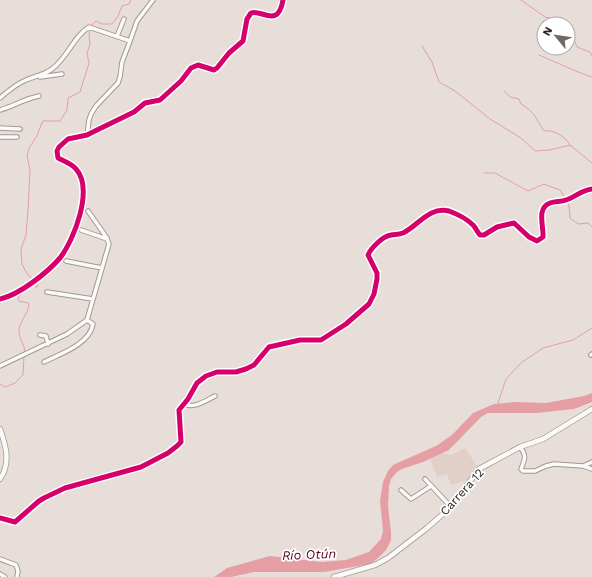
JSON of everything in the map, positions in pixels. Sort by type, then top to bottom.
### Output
[{"type":"street","points":[[87,134],[91,114],[96,106],[118,83],[122,62],[137,21],[153,0]]},
{"type":"street","points":[[0,299],[7,298],[38,278],[58,259],[69,244],[82,205],[84,190],[77,170],[58,158],[57,151],[59,147],[68,139],[87,134],[134,112],[145,104],[160,100],[181,81],[191,68],[198,66],[214,70],[229,53],[243,42],[246,20],[251,13],[257,12],[264,16],[272,16],[281,8],[283,0]]},
{"type":"street","points":[[117,36],[124,19]]},
{"type":"street","points":[[0,98],[14,86],[52,70],[65,56],[80,33],[90,26],[130,41]]},
{"type":"street","points":[[33,78],[62,74]]},
{"type":"street","points":[[0,110],[27,98],[39,96]]},
{"type":"street","points":[[0,128],[20,129]]},
{"type":"street","points":[[0,137],[17,137]]},
{"type":"street","points":[[0,518],[15,522],[39,501],[65,488],[141,467],[168,453],[181,442],[179,410],[188,399],[196,383],[206,376],[217,372],[236,372],[246,369],[254,365],[269,347],[300,340],[321,340],[346,324],[369,304],[374,294],[377,273],[368,255],[370,250],[386,237],[403,233],[429,214],[439,211],[448,211],[466,220],[474,226],[478,233],[482,235],[497,227],[514,223],[529,237],[537,241],[543,237],[541,216],[547,204],[566,200],[586,190],[592,189]]},
{"type":"street","points":[[0,366],[48,344],[87,320],[109,244],[88,212]]},
{"type":"street","points":[[81,230],[107,239]]},
{"type":"street","points":[[66,261],[102,268]]},
{"type":"street","points":[[47,292],[93,299]]},
{"type":"street","points":[[44,362],[87,338],[93,324],[87,320]]},
{"type":"street","points":[[40,335],[48,336],[48,344]]},
{"type":"street","points":[[183,404],[188,406],[196,405],[215,396]]},
{"type":"street","name":"Carrera 12","points":[[334,577],[381,562],[427,528],[451,507],[479,469],[520,447],[543,439],[592,409]]},
{"type":"street","points":[[0,429],[5,445],[7,460],[6,468],[0,479]]},
{"type":"street","points":[[520,447],[526,459],[521,469],[523,472],[535,472],[546,466],[554,464],[583,466],[592,469]]},
{"type":"street","points":[[583,466],[592,462]]},
{"type":"street","points":[[425,479],[451,507]]},
{"type":"street","points":[[401,490],[410,498],[431,486]]},
{"type":"street","points":[[0,559],[16,565],[18,571],[17,577]]},
{"type":"street","points":[[0,574],[5,577]]},
{"type":"shaded area","name":"Río Otún","points":[[592,393],[592,402],[574,409],[537,413],[488,413],[481,417],[449,450],[423,462],[402,469],[396,473],[391,479],[389,486],[388,506],[391,540],[386,550],[370,564],[324,572],[254,572],[231,577],[214,577],[227,568],[270,556],[322,562],[346,560],[369,552],[381,539],[383,531],[380,501],[383,482],[388,471],[393,465],[436,446],[452,435],[473,413],[494,404],[516,402],[546,403],[584,396]]},
{"type":"shaded area","points":[[465,448],[479,469],[469,480],[451,485],[447,474],[437,477],[430,459],[443,453],[451,455]]},
{"type":"waterway","points":[[91,26],[96,21],[102,24],[112,24],[118,16],[122,6],[129,4],[131,0]]},
{"type":"waterway","points":[[521,0],[545,17],[567,22],[577,47],[590,52],[592,56]]},
{"type":"waterway","points":[[33,280],[26,272],[22,264],[21,249],[26,235],[28,210],[30,170],[27,156],[29,148],[37,136],[43,121],[60,121],[67,110],[68,98],[80,92],[89,63],[87,53],[90,44],[90,29]]},
{"type":"waterway","points":[[422,46],[432,62],[439,82],[455,91],[490,119],[521,138],[535,151],[550,150],[570,145],[592,163]]},
{"type":"waterway","points":[[541,56],[592,77]]},
{"type":"waterway","points":[[504,91],[510,97],[519,99],[521,104],[535,116],[544,131],[551,131],[559,134],[566,139],[570,145]]},
{"type":"waterway","points":[[484,173],[495,173],[528,191],[544,184],[560,190],[565,198]]},
{"type":"waterway","points":[[566,201],[569,205],[570,218],[578,224],[588,223],[592,227]]},
{"type":"waterway","points":[[25,353],[19,329],[29,305],[28,303],[19,301],[18,298],[33,286],[37,287],[38,285],[36,282]]},
{"type":"waterway","points":[[498,403],[506,379],[522,362],[543,348],[573,340],[592,328]]},
{"type":"waterway","points":[[0,384],[5,387],[15,383],[23,375],[24,356]]},
{"type":"cycle path","points":[[0,299],[8,297],[24,288],[40,277],[54,264],[65,250],[76,227],[83,201],[81,178],[74,167],[58,158],[57,151],[59,147],[68,139],[87,135],[134,112],[145,103],[160,100],[181,81],[191,68],[198,65],[214,70],[229,53],[243,41],[247,19],[251,13],[255,12],[274,16],[281,9],[283,0]]},
{"type":"cycle path","points":[[0,518],[15,522],[39,501],[65,488],[141,467],[168,453],[181,442],[179,410],[188,399],[197,383],[206,376],[217,372],[236,372],[246,369],[254,365],[269,347],[300,340],[321,340],[346,324],[369,304],[374,294],[377,273],[368,255],[374,246],[384,238],[403,233],[435,211],[442,210],[459,215],[473,225],[480,235],[484,235],[497,227],[514,223],[529,237],[537,241],[543,237],[542,213],[546,205],[552,202],[566,200],[592,189]]}]
